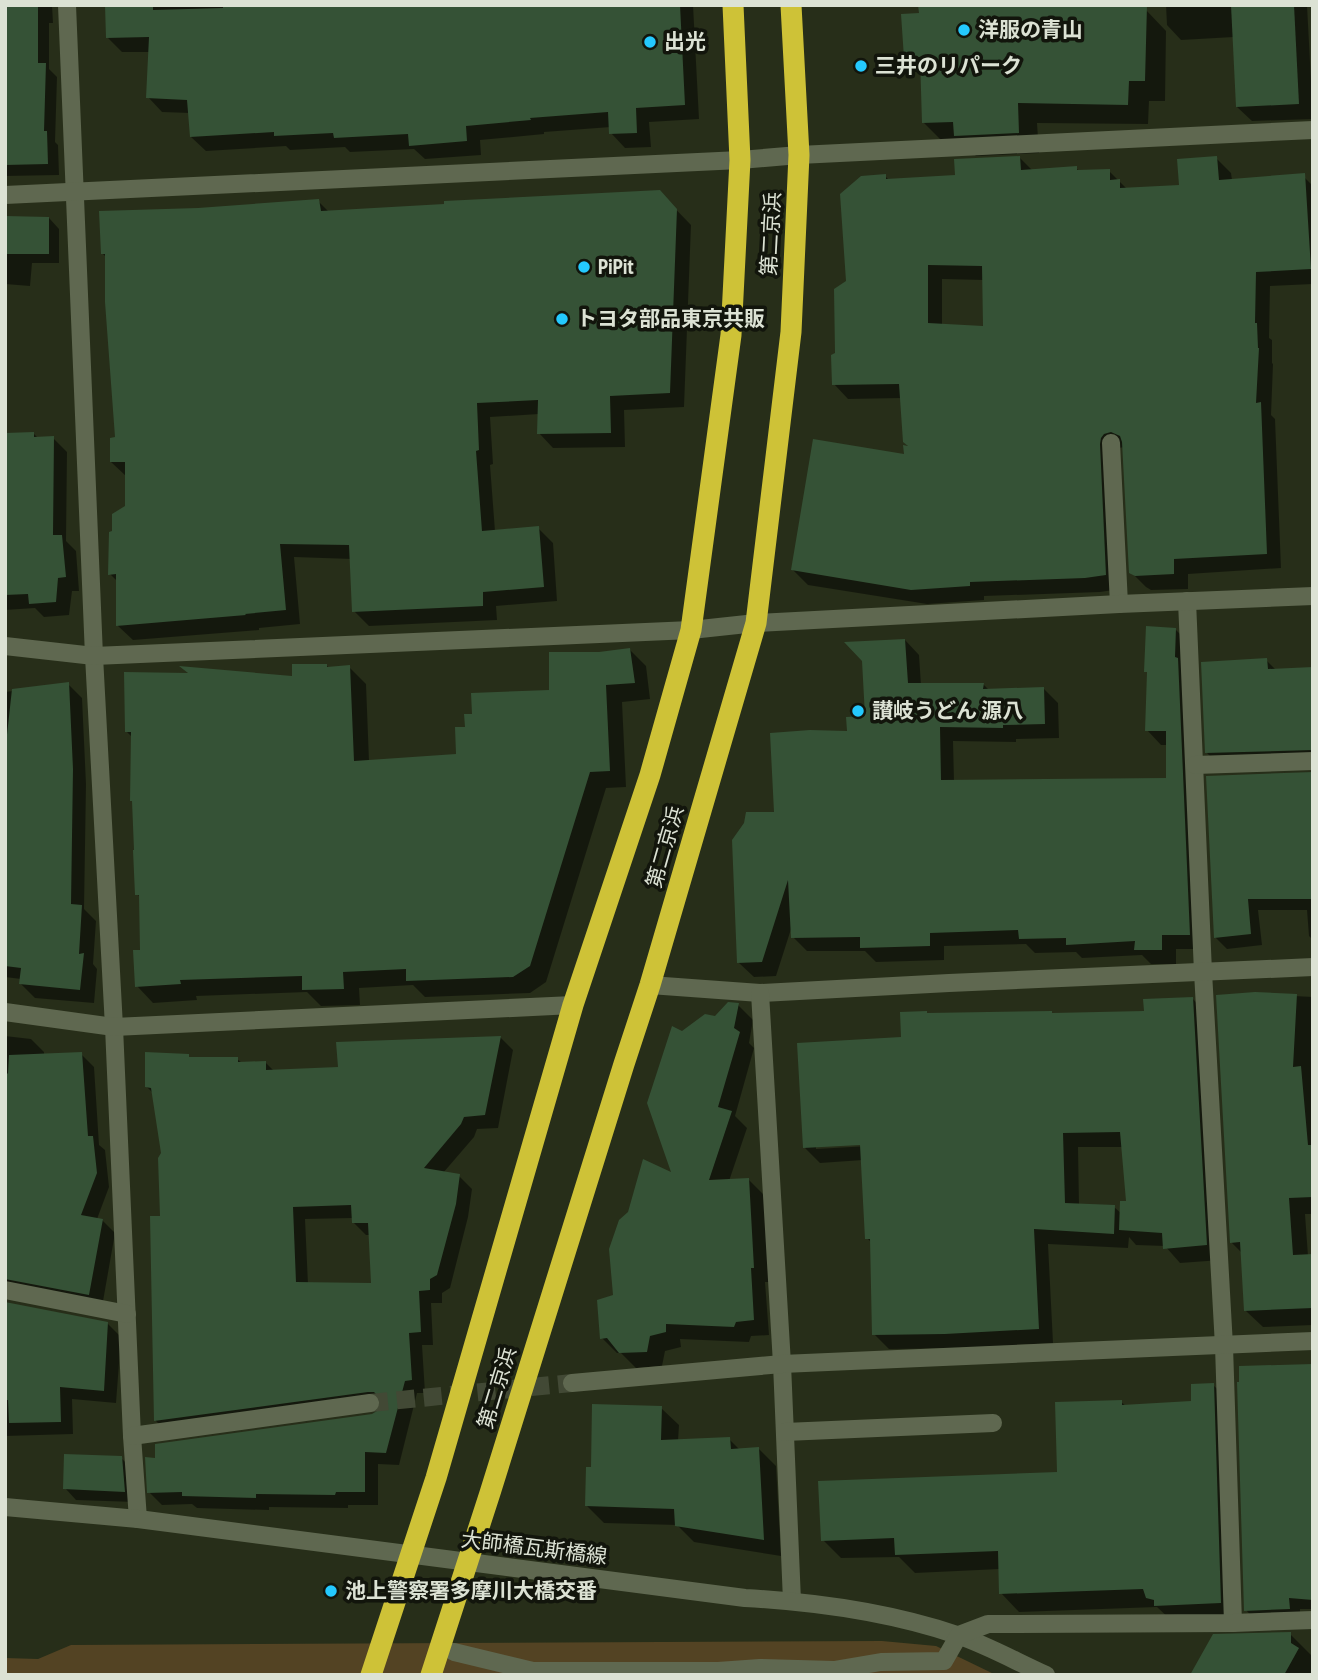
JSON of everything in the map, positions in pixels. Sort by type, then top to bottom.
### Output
[{"type":"highway","name":"第二京浜","points":[[371,1675],[436,1478],[573,1005],[650,775],[691,630],[731,335],[740,160],[733,5]]},
{"type":"highway","name":"第二京浜","points":[[431,1675],[650,985],[756,624],[791,332],[799,155],[791,5]]},
{"type":"street","points":[[67,5],[94,656],[138,1519]]},
{"type":"street","points":[[5,195],[1313,130]]},
{"type":"street","points":[[1111,443],[1119,604]]},
{"type":"street","points":[[5,646],[94,656],[691,630],[1119,604],[1313,596]]},
{"type":"street","points":[[1187,601],[1203,972],[1224,1346],[1233,1623]]},
{"type":"street","points":[[1195,765],[1313,761]]},
{"type":"street","points":[[650,985],[760,993],[1313,967]]},
{"type":"street","points":[[760,993],[782,1364],[792,1601]]},
{"type":"street","points":[[5,1012],[114,1027],[573,1005]]},
{"type":"street","points":[[5,1290],[127,1314]]},
{"type":"street","points":[[572,1383],[782,1364],[1313,1341]]},
{"type":"street","points":[[132,1436],[370,1403]]},
{"type":"street","points":[[785,1432],[993,1423]]},
{"type":"street","name":"大師橋瓦斯橋線","points":[[5,1507],[138,1519],[745,1598],[792,1601],[873,1614],[959,1636],[1046,1675]]},
{"type":"street","points":[[454,1652],[533,1671],[718,1671],[760,1668],[841,1673],[881,1662],[944,1661],[959,1636],[988,1624],[1313,1620]]},
{"type":"shaded area","points":[[882,1641],[936,1646],[996,1675],[5,1675],[5,1658],[38,1659],[71,1645]]},
{"type":"building","points":[[5,5],[38,5],[38,63],[46,63],[44,131],[47,131],[48,164],[5,165]]},
{"type":"building","points":[[105,5],[153,5],[153,10],[223,8],[223,5],[680,5],[685,105],[636,108],[637,133],[609,134],[608,112],[466,126],[467,141],[409,146],[408,134],[334,138],[333,133],[274,136],[274,132],[190,137],[187,100],[146,98],[149,37],[106,38]]},
{"type":"building","points":[[918,5],[1147,5],[1145,81],[1129,81],[1128,105],[1018,103],[1019,133],[954,136],[953,122],[922,123],[920,57],[904,58],[901,14],[919,13]]},
{"type":"building","points":[[1231,5],[1294,5],[1299,104],[1236,107]]},
{"type":"building","points":[[1020,156],[1021,170],[1077,166],[1077,170],[1110,169],[1110,180],[1120,179],[1120,188],[1179,185],[1177,159],[1217,156],[1219,180],[1305,173],[1311,269],[1256,272],[1255,323],[1259,348],[1256,403],[1261,402],[1267,554],[1174,559],[1174,574],[1135,576],[1129,573],[1122,442],[1120,436],[1111,432],[1104,434],[1100,444],[1106,575],[970,582],[970,586],[911,590],[791,570],[813,439],[904,454],[903,445],[908,446],[903,442],[899,384],[832,385],[831,355],[835,353],[834,289],[846,281],[840,194],[861,176],[886,174],[886,179],[955,175],[954,159]],"holes":[[[928,265],[982,266],[983,326],[928,323]]]},
{"type":"building","points":[[660,190],[677,209],[670,393],[610,396],[611,433],[537,434],[538,400],[477,403],[479,450],[476,451],[482,531],[539,526],[544,587],[483,592],[483,606],[352,612],[349,545],[280,544],[286,610],[116,626],[116,574],[108,575],[109,532],[112,531],[112,514],[125,506],[125,462],[110,462],[110,438],[115,437],[105,302],[105,254],[101,254],[99,211],[198,208],[319,199],[321,211],[444,204],[444,201]]},
{"type":"building","points":[[5,216],[49,217],[49,254],[5,254]]},
{"type":"building","points":[[34,432],[34,437],[54,436],[53,535],[62,535],[66,577],[58,578],[56,602],[29,604],[28,594],[5,595],[5,433]]},
{"type":"building","points":[[1146,626],[1176,628],[1175,657],[1178,658],[1190,935],[1162,935],[1162,950],[1134,950],[1135,941],[1066,945],[1066,938],[1019,939],[1018,930],[930,933],[930,946],[860,948],[860,937],[791,938],[788,880],[762,962],[737,963],[732,840],[744,823],[746,812],[774,812],[770,733],[847,731],[846,717],[865,716],[862,661],[844,642],[905,639],[908,683],[984,683],[983,689],[1044,687],[1045,724],[1003,725],[1003,728],[940,727],[941,780],[1166,778],[1166,731],[1145,731]]},
{"type":"building","points":[[630,648],[635,683],[606,685],[610,771],[590,772],[530,966],[513,977],[406,981],[406,969],[343,972],[344,989],[302,990],[302,976],[180,980],[181,984],[135,987],[133,950],[140,950],[139,895],[135,895],[130,801],[131,732],[125,732],[124,672],[188,673],[179,666],[292,676],[292,664],[327,664],[327,667],[350,665],[354,761],[456,754],[455,727],[465,727],[464,714],[472,714],[471,693],[549,690],[549,652],[599,652]]},
{"type":"building","points":[[1267,658],[1268,669],[1313,667],[1313,750],[1205,753],[1201,662]]},
{"type":"building","points":[[69,682],[73,769],[71,904],[82,905],[79,954],[84,953],[80,990],[19,984],[21,968],[5,966],[5,753],[12,689]]},
{"type":"building","points":[[1313,772],[1313,899],[1248,899],[1251,934],[1214,938],[1206,776]]},
{"type":"building","points":[[1255,992],[1297,994],[1293,1067],[1301,1066],[1308,1145],[1313,1145],[1313,1197],[1289,1198],[1293,1255],[1313,1254],[1313,1308],[1244,1311],[1240,1242],[1230,1243],[1216,995]]},
{"type":"building","points":[[1193,997],[1207,1245],[1163,1249],[1162,1233],[1119,1230],[1120,1201],[1126,1201],[1120,1132],[1063,1133],[1065,1203],[1115,1205],[1114,1234],[1034,1229],[1039,1329],[872,1335],[870,1239],[865,1239],[860,1145],[803,1148],[797,1043],[901,1037],[900,1012],[1144,1011],[1143,999]]},
{"type":"building","points":[[728,1002],[739,1003],[734,1028],[740,1032],[718,1107],[732,1111],[709,1180],[749,1178],[754,1320],[736,1322],[734,1327],[666,1324],[666,1332],[650,1336],[647,1352],[619,1353],[607,1338],[600,1339],[597,1300],[613,1295],[609,1249],[619,1220],[628,1212],[643,1159],[671,1172],[647,1103],[672,1026],[682,1031],[705,1014],[715,1016]]},
{"type":"building","points":[[501,1036],[485,1115],[464,1117],[424,1168],[460,1174],[456,1204],[437,1275],[430,1279],[430,1290],[419,1291],[421,1332],[409,1333],[412,1380],[405,1381],[386,1453],[365,1452],[365,1492],[336,1492],[335,1495],[256,1494],[256,1498],[182,1496],[182,1492],[147,1493],[145,1457],[155,1458],[155,1444],[372,1414],[377,1411],[381,1402],[374,1392],[368,1392],[154,1421],[150,1216],[160,1216],[158,1158],[161,1153],[151,1088],[145,1087],[145,1052],[189,1054],[189,1057],[238,1057],[238,1062],[266,1061],[266,1070],[338,1067],[336,1042]],"holes":[[[351,1205],[352,1223],[368,1223],[371,1283],[296,1282],[293,1207]]]},
{"type":"building","points":[[82,1052],[88,1136],[93,1136],[97,1173],[81,1215],[103,1219],[89,1295],[5,1279],[5,1076],[8,1073],[9,1055]]},
{"type":"building","points":[[5,1302],[108,1322],[104,1391],[60,1387],[61,1422],[9,1423],[8,1400],[5,1400]]},
{"type":"building","points":[[1313,1364],[1313,1600],[1289,1598],[1290,1609],[1244,1611],[1237,1382],[1239,1366]]},
{"type":"building","points":[[1214,1383],[1221,1603],[1154,1606],[1154,1600],[1146,1598],[1143,1589],[999,1594],[998,1551],[895,1555],[894,1538],[821,1541],[818,1481],[1057,1472],[1055,1402],[1122,1400],[1122,1405],[1191,1401],[1191,1384]]},
{"type":"building","points":[[592,1404],[662,1406],[661,1440],[730,1437],[731,1449],[759,1447],[764,1540],[675,1526],[674,1509],[585,1506],[586,1467],[591,1467]]},
{"type":"building","points":[[64,1454],[122,1456],[125,1492],[63,1489]]},
{"type":"building","points":[[1291,1632],[1291,1643],[1299,1648],[1284,1675],[1190,1675],[1213,1634]]},
{"type":"tunnel","points":[[370,1403],[572,1383]]},
{"type":"place","name":"洋服の青山","points":[[964,30]]},
{"type":"place","name":"出光","points":[[650,42]]},
{"type":"place","name":"三井のリパーク","points":[[861,66]]},
{"type":"place","name":"PiPit","points":[[584,267]]},
{"type":"place","name":"トヨタ部品東京共販","points":[[562,319]]},
{"type":"place","name":"讃岐うどん 源八","points":[[858,711]]},
{"type":"place","name":"池上警察署多摩川大橋交番","points":[[331,1591]]}]
